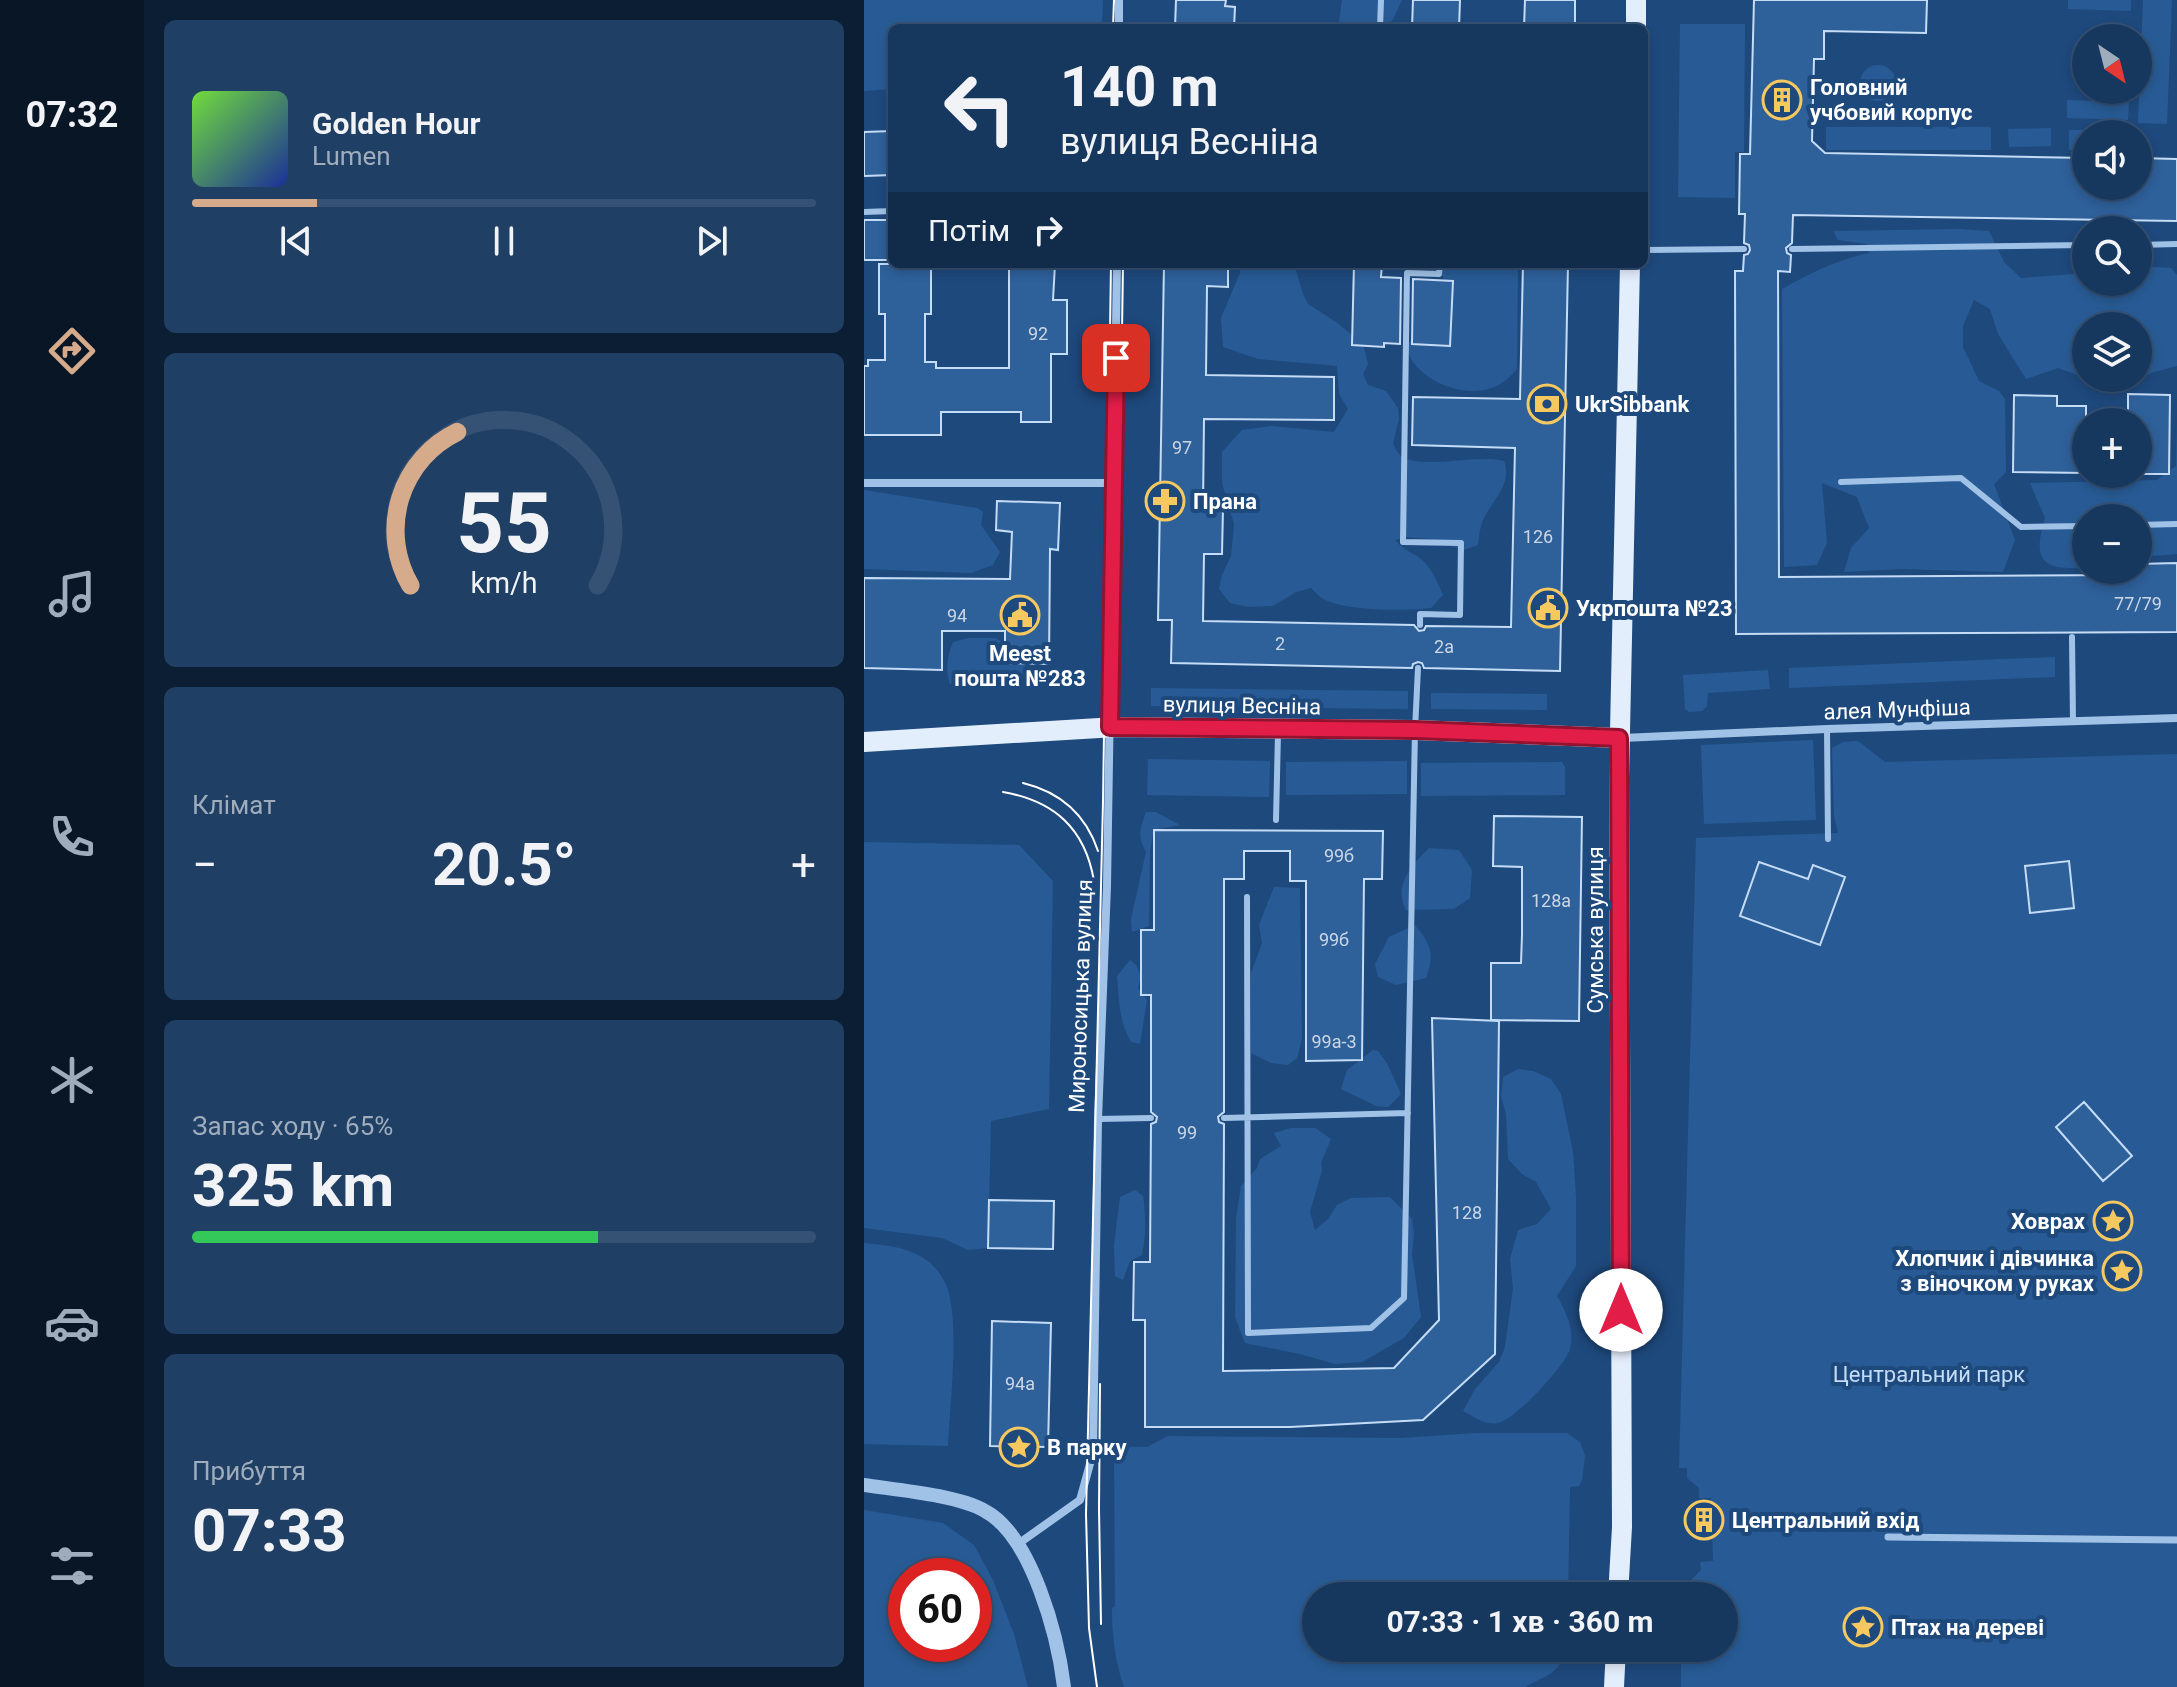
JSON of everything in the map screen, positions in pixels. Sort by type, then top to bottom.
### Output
[{"type":"main road","points":[[1636,0],[1636,24]]},
{"type":"main road","name":"Сумська вулиця","points":[[1619,1582],[1622,1527],[1619,738],[1630,268]]},
{"type":"main road","name":"вулиця Весніна","points":[[864,742],[1110,727],[1415,730],[1619,738]]},
{"type":"main road","points":[[1614,1687],[1615,1662]]},
{"type":"street","points":[[1119,0],[1119,24]]},
{"type":"street","name":"Мироносицька вулиця","points":[[1018,1544],[1080,1500],[1093,1453],[1098,1119],[1107,886],[1117,268]]},
{"type":"street","points":[[864,483],[1114,483]]},
{"type":"street","name":"алея Мунфіша","points":[[1619,738],[2177,718]]},
{"type":"street","points":[[864,1485],[961,1502],[999,1520],[1018,1544],[1044,1601],[1064,1687]]},
{"type":"street","points":[[1888,1537],[2177,1540]]},
{"type":"lane","points":[[1380,24],[1381,0]]},
{"type":"lane","points":[[864,212],[888,211]]},
{"type":"lane","points":[[2152,245],[2177,244]]},
{"type":"lane","points":[[1792,249],[2072,245]]},
{"type":"lane","points":[[1648,250],[1744,249]]},
{"type":"lane","points":[[1420,625],[1420,614],[1460,615],[1461,543],[1403,542],[1407,273],[1439,274],[1440,268]]},
{"type":"lane","points":[[1841,482],[1961,478],[2021,527],[2072,526]]},
{"type":"lane","points":[[2152,525],[2177,524]]},
{"type":"lane","points":[[2072,637],[2073,721]]},
{"type":"lane","points":[[1247,897],[1248,1333],[1371,1328],[1404,1298],[1418,668]]},
{"type":"lane","points":[[1827,729],[1828,839]]},
{"type":"lane","points":[[1276,820],[1278,730]]},
{"type":"lane","points":[[1224,1118],[1408,1113]]},
{"type":"lane","points":[[1098,1119],[1151,1118]]},
{"type":"green space","points":[[864,0],[1103,0],[1102,24],[888,24],[888,89],[864,91]]},
{"type":"green space","points":[[1342,0],[1402,0],[1392,21],[1384,24],[1339,24]]},
{"type":"green space","points":[[2068,0],[2131,0],[2131,11],[2068,9]]},
{"type":"green space","points":[[2143,0],[2172,0],[2167,124],[2138,120],[2139,104],[2152,104],[2152,24],[2142,24]]},
{"type":"green space","points":[[1680,24],[1745,24],[1744,152],[1735,152],[1735,198],[1678,197]]},
{"type":"green space","points":[[1878,65],[1891,70],[1896,83],[1891,96],[1878,101],[1865,96],[1860,83],[1865,70]]},
{"type":"green space","points":[[2067,100],[2072,100],[2072,104],[2129,104],[2128,120],[2067,118]]},
{"type":"green space","points":[[1826,127],[1991,127],[1991,150],[1826,150]]},
{"type":"green space","points":[[2051,128],[2051,146],[2009,147],[2008,129]]},
{"type":"green space","points":[[2069,130],[2072,130],[2072,150],[2069,150]]},
{"type":"green space","points":[[1833,231],[1989,231],[2004,262],[2021,278],[2072,274],[2072,296],[2152,296],[2152,267],[2171,268],[2177,275],[2177,366],[2152,373],[2152,312],[2072,312],[2072,373],[2058,368],[2026,379],[1998,334],[1990,309],[1974,300],[1963,326],[1963,347],[1979,381],[1999,391],[2005,399],[2006,472],[1994,484],[2015,540],[2003,572],[1899,569],[1844,572],[1851,548],[1869,528],[1857,497],[1822,483],[1827,543],[1817,565],[1784,567],[1782,289],[1824,268],[1869,253],[1866,244],[1838,240]]},
{"type":"green space","points":[[1241,268],[1295,268],[1308,304],[1363,344],[1368,364],[1363,374],[1368,385],[1386,391],[1398,408],[1399,419],[1393,443],[1399,454],[1419,462],[1504,461],[1504,485],[1483,520],[1478,545],[1464,550],[1429,539],[1406,537],[1395,540],[1422,559],[1436,579],[1443,595],[1431,608],[1358,608],[1330,602],[1311,588],[1296,592],[1273,606],[1248,607],[1230,603],[1219,589],[1231,556],[1234,524],[1222,483],[1222,452],[1242,430],[1271,426],[1334,432],[1348,409],[1339,394],[1337,366],[1258,359],[1223,347],[1221,318]]},
{"type":"green space","points":[[1437,268],[1518,268],[1517,369],[1496,386],[1471,391],[1449,387],[1429,377],[1411,358],[1406,345],[1431,322],[1445,281]]},
{"type":"green space","points":[[2177,422],[2177,554],[2152,556],[2152,504],[2072,504],[2072,568],[2050,565],[2044,560],[2040,544],[2045,518],[2030,483],[2072,482],[2072,488],[2152,488],[2152,480],[2157,480],[2176,466]]},
{"type":"green space","points":[[864,490],[977,508],[983,512],[981,525],[1000,552],[993,565],[971,573],[864,569]]},
{"type":"green space","points":[[969,638],[996,638],[1019,652],[1028,671],[1010,680],[990,684],[950,684],[947,663],[953,642]]},
{"type":"green space","points":[[2055,657],[2055,677],[1789,688],[1789,668]]},
{"type":"green space","points":[[1768,670],[1770,689],[1708,693],[1707,706],[1702,711],[1689,712],[1685,709],[1683,675]]},
{"type":"green space","points":[[1151,688],[1408,691],[1408,709],[1151,706]]},
{"type":"green space","points":[[1431,693],[1547,694],[1547,710],[1431,709]]},
{"type":"green space","points":[[1813,740],[1816,820],[1704,824],[1701,745]]},
{"type":"green space","name":"Центральний парк","points":[[1858,741],[1885,762],[2177,754],[2177,1687],[1681,1687],[1681,1662],[1738,1662],[1738,1582],[1690,1582],[1701,1570],[1700,1562],[1713,1561],[1711,1498],[1699,1498],[1699,1488],[1687,1478],[1687,1468],[1679,1468],[1696,838],[1838,833],[1834,816],[1832,748],[1843,742]]},
{"type":"green space","points":[[1148,759],[1270,761],[1269,797],[1147,795]]},
{"type":"green space","points":[[1407,761],[1407,794],[1286,795],[1286,762]]},
{"type":"green space","points":[[1562,762],[1565,767],[1565,795],[1421,796],[1421,763]]},
{"type":"green space","points":[[1146,812],[1156,812],[1180,825],[1154,830],[1150,851],[1149,926],[1132,932],[1131,919],[1146,852],[1140,832]]},
{"type":"green space","points":[[864,842],[1019,845],[1053,881],[1049,1109],[991,1121],[988,1248],[968,1250],[942,1238],[864,1228]]},
{"type":"green space","points":[[1429,848],[1459,850],[1472,870],[1470,898],[1454,909],[1406,910],[1403,884],[1411,868]]},
{"type":"green space","points":[[1274,887],[1300,888],[1302,1039],[1297,1058],[1288,1065],[1271,1063],[1251,1053],[1251,973],[1262,943],[1259,925]]},
{"type":"green space","points":[[1415,925],[1430,950],[1426,978],[1396,985],[1378,977],[1375,964],[1389,937]]},
{"type":"green space","points":[[1130,960],[1141,976],[1138,988],[1147,1000],[1140,1044],[1131,1042],[1127,1034],[1119,1002],[1117,976]]},
{"type":"green space","points":[[1373,1050],[1378,1051],[1387,1063],[1401,1094],[1388,1107],[1376,1106],[1341,1089],[1347,1070]]},
{"type":"green space","points":[[1518,1069],[1533,1071],[1551,1079],[1561,1094],[1573,1152],[1576,1266],[1557,1296],[1569,1321],[1571,1342],[1566,1357],[1538,1391],[1516,1413],[1493,1424],[1463,1411],[1475,1389],[1499,1362],[1505,1347],[1513,1288],[1510,1259],[1518,1230],[1537,1224],[1551,1209],[1536,1182],[1522,1174],[1508,1159],[1506,1114],[1501,1096],[1503,1077]]},
{"type":"green space","points":[[1291,1128],[1315,1128],[1331,1139],[1321,1163],[1322,1170],[1310,1212],[1315,1230],[1328,1219],[1337,1205],[1351,1198],[1390,1197],[1412,1219],[1412,1254],[1421,1317],[1404,1338],[1362,1362],[1335,1364],[1245,1343],[1235,1317],[1236,1218],[1241,1186],[1257,1168],[1260,1159],[1281,1146],[1274,1133]]},
{"type":"green space","points":[[1135,1190],[1143,1196],[1144,1202],[1143,1249],[1142,1255],[1130,1261],[1123,1280],[1115,1276],[1114,1245],[1120,1197]]},
{"type":"green space","points":[[864,1243],[898,1248],[924,1258],[939,1272],[946,1285],[953,1333],[948,1446],[864,1444]]},
{"type":"green space","points":[[1476,1433],[1567,1433],[1580,1442],[1585,1456],[1582,1480],[1579,1486],[1570,1487],[1568,1582],[1302,1582],[1302,1662],[1561,1662],[1556,1669],[1525,1687],[1124,1687],[1116,1658],[1112,1618],[1112,1608],[1115,1606],[1114,1447],[1147,1447],[1168,1436],[1401,1438]]},
{"type":"green space","points":[[864,1510],[943,1523],[974,1545],[981,1558],[888,1558],[888,1662],[992,1662],[992,1578],[1014,1634],[1028,1687],[864,1687]]},
{"type":"building","points":[[1176,0],[1226,0],[1225,6],[1235,7],[1234,24],[1175,24]]},
{"type":"building","points":[[1413,0],[1460,0],[1459,24],[1412,24]]},
{"type":"building","points":[[1525,0],[1575,0],[1575,24],[1524,24]]},
{"type":"building","points":[[1754,0],[1927,0],[1926,33],[1824,31],[1824,59],[1814,59],[1812,141],[1825,153],[2072,158],[2072,200],[2152,200],[2152,158],[2177,159],[2177,221],[2152,221],[2152,216],[2072,216],[2072,219],[1793,215],[1792,243],[1786,248],[1791,255],[1790,272],[1778,271],[1779,577],[2072,575],[2072,584],[2152,584],[2152,564],[2177,563],[2177,632],[1736,634],[1735,271],[1743,271],[1744,255],[1750,250],[1749,245],[1744,243],[1745,214],[1739,214],[1740,154],[1750,154]]},
{"type":"building","points":[[888,131],[888,175],[864,176],[864,132]]},
{"type":"building","points":[[864,220],[888,220],[888,260],[864,260]]},
{"type":"building","points":[[879,264],[888,264],[888,268],[931,268],[931,314],[925,314],[925,362],[936,362],[936,368],[1009,368],[1009,268],[1055,268],[1053,300],[1067,300],[1067,354],[1051,354],[1051,422],[1021,422],[1021,412],[941,412],[941,435],[864,435],[864,366],[868,366],[868,360],[885,360],[885,314],[879,314]]},
{"type":"building","points":[[1164,268],[1228,268],[1228,287],[1207,286],[1206,375],[1334,377],[1334,420],[1204,419],[1203,508],[1223,508],[1222,554],[1204,554],[1203,621],[1414,625],[1419,631],[1426,626],[1511,627],[1515,448],[1412,445],[1413,397],[1520,399],[1523,268],[1568,268],[1560,671],[1424,668],[1418,662],[1412,668],[1171,663],[1172,620],[1158,620]]},
{"type":"building","points":[[1354,268],[1382,268],[1381,277],[1401,278],[1400,344],[1384,343],[1384,347],[1352,345]]},
{"type":"building","points":[[1413,279],[1453,281],[1450,346],[1412,344]]},
{"type":"building","points":[[2128,394],[2170,395],[2169,474],[2152,474],[2152,408],[2128,408]]},
{"type":"building","points":[[2014,395],[2057,396],[2057,406],[2086,406],[2072,408],[2072,473],[2013,472]]},
{"type":"building","points":[[997,501],[1060,503],[1058,550],[1050,549],[1049,664],[1005,663],[1005,631],[942,631],[942,670],[864,668],[864,578],[1010,579],[1012,532],[996,530]]},
{"type":"building","points":[[1494,816],[1582,817],[1579,1021],[1491,1020],[1491,963],[1521,963],[1522,935],[1522,867],[1493,866]]},
{"type":"building","points":[[1154,830],[1383,831],[1382,879],[1364,879],[1362,1060],[1306,1061],[1306,881],[1290,881],[1290,851],[1244,851],[1244,879],[1224,879],[1224,1112],[1218,1117],[1219,1122],[1224,1124],[1223,1371],[1394,1368],[1439,1320],[1432,1018],[1499,1021],[1495,1354],[1423,1420],[1290,1427],[1145,1427],[1145,1320],[1133,1320],[1134,1262],[1150,1262],[1151,1124],[1156,1122],[1157,1117],[1151,1112],[1151,995],[1141,995],[1141,930],[1154,930]]},
{"type":"building","points":[[2069,861],[2074,908],[2030,913],[2025,866]]},
{"type":"building","points":[[1759,862],[1808,879],[1813,865],[1845,877],[1820,945],[1740,916]]},
{"type":"building","points":[[2084,1102],[2132,1156],[2103,1181],[2056,1127]]},
{"type":"building","points":[[989,1200],[1054,1201],[1053,1249],[988,1248]]},
{"type":"building","points":[[992,1321],[1051,1323],[1048,1447],[990,1446]]},
{"type":"tram line","points":[[1113,24],[1114,0]]},
{"type":"tram line","points":[[1097,1687],[1089,1628],[1086,1514],[1103,802],[1111,268]]},
{"type":"tram line","points":[[1118,600],[1123,268]]},
{"type":"tram line","points":[[1023,783],[1049,792],[1070,807],[1086,826],[1098,851]]},
{"type":"tram line","points":[[1003,792],[1037,802],[1064,820],[1083,846],[1094,881]]},
{"type":"tram line","points":[[1100,1384],[1101,1624]]},
{"type":"place","name":"Головний учбовий корпус","points":[[1782,100]]},
{"type":"place","name":"UkrSibbank","points":[[1547,404]]},
{"type":"place","name":"Прана","points":[[1165,501]]},
{"type":"place","name":"Укрпошта №23","points":[[1548,608]]},
{"type":"place","name":"Meest пошта №283","points":[[1020,615]]},
{"type":"place","name":"Ховрах","points":[[2113,1221]]},
{"type":"place","name":"Хлопчик і дівчинка з віночком у руках","points":[[2122,1271]]},
{"type":"place","name":"В парку","points":[[1019,1447]]},
{"type":"place","name":"Центральний вхід","points":[[1704,1520]]},
{"type":"place","name":"Птах на дереві","points":[[1863,1627]]},
{"type":"route","points":[[1116,358],[1110,727],[1415,730],[1619,738],[1621,1310]]}]
